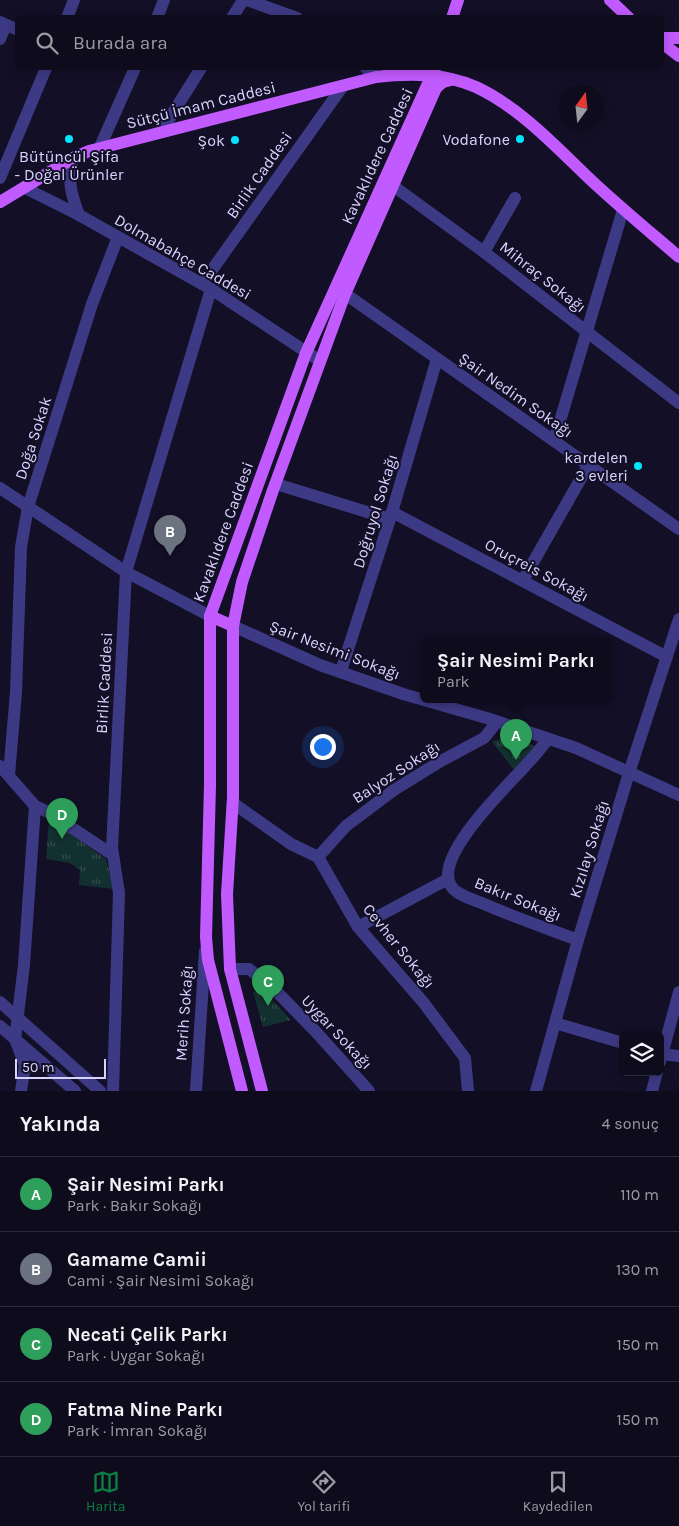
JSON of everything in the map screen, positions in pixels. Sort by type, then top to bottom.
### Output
[{"type":"main road","points":[[453,15],[458,0]]},
{"type":"main road","points":[[610,0],[626,15]]},
{"type":"main road","points":[[664,38],[679,38]]},
{"type":"main road","points":[[664,45],[679,56]]},
{"type":"main road","name":"Sütçü İmam Caddesi","points":[[0,202],[73,158],[99,149],[376,77],[434,71],[451,80],[475,87],[503,102],[542,134],[624,210],[679,257]]},
{"type":"main road","name":"Kavaklıdere Caddesi","points":[[242,1091],[208,960],[206,937],[210,785],[210,616],[306,353],[340,290],[388,183],[434,71]]},
{"type":"main road","name":"Kavaklıdere Caddesi","points":[[388,183],[436,88],[443,82],[451,80]]},
{"type":"main road","name":"Kavaklıdere Caddesi","points":[[262,1091],[230,969],[227,894],[233,803],[233,626],[242,582],[320,361],[340,290]]},
{"type":"main road","points":[[210,616],[233,626]]},
{"type":"main road","points":[[206,937],[229,935]]},
{"type":"main road","points":[[212,975],[230,969]]},
{"type":"street","points":[[67,15],[74,0]]},
{"type":"street","points":[[158,15],[164,0]]},
{"type":"street","points":[[234,15],[243,0]]},
{"type":"street","points":[[247,0],[289,15]]},
{"type":"street","points":[[0,39],[8,25]]},
{"type":"street","points":[[0,178],[45,70]]},
{"type":"street","points":[[99,149],[134,70]]},
{"type":"street","points":[[161,132],[200,70]]},
{"type":"street","points":[[368,70],[376,77]]},
{"type":"street","name":"Birlik Caddesi","points":[[113,1091],[119,893],[112,848],[126,572],[207,286],[343,86]]},
{"type":"street","points":[[73,158],[70,171],[70,191],[79,215]]},
{"type":"street","name":"Mihraç Sokağı","points":[[388,183],[484,252],[586,333],[679,403]]},
{"type":"street","name":"Dolmabahçe Caddesi","points":[[25,188],[79,215],[207,286],[320,361]]},
{"type":"street","points":[[484,252],[515,198]]},
{"type":"street","points":[[554,441],[624,210]]},
{"type":"street","name":"Doğa Sokak","points":[[4,771],[16,692],[21,547],[28,507],[92,304],[118,237]]},
{"type":"street","name":"Şair Nedim Sokağı","points":[[340,290],[679,529]]},
{"type":"street","name":"Doğruyol Sokağı","points":[[341,672],[391,515],[437,359]]},
{"type":"street","points":[[522,580],[588,466]]},
{"type":"street","name":"Oruçreis Sokağı","points":[[276,484],[391,515],[522,580],[667,657]]},
{"type":"street","points":[[0,488],[126,572],[210,616]]},
{"type":"street","name":"Kızılay Sokağı","points":[[536,1091],[578,940],[679,619]]},
{"type":"street","name":"Şair Nesimi Sokağı","points":[[233,626],[320,664],[420,699]]},
{"type":"street","name":"Şair Nesimi Sokağı","points":[[433,703],[576,748],[679,795]]},
{"type":"street","name":"Balyoz Sokağı","points":[[318,857],[346,826],[394,790],[441,761],[484,738],[497,722]]},
{"type":"street","points":[[358,927],[448,879],[449,864],[462,840],[481,814],[548,739]]},
{"type":"street","points":[[4,771],[36,806],[113,855]]},
{"type":"street","points":[[233,803],[291,844],[318,857]]},
{"type":"street","points":[[21,1091],[25,1065],[15,1039],[16,1017],[24,965],[36,806]]},
{"type":"street","name":"Cevher Sokağı","points":[[318,857],[358,927],[456,1044],[465,1058],[468,1091]]},
{"type":"street","name":"Bakır Sokağı","points":[[448,879],[457,892],[496,910],[578,940]]},
{"type":"street","name":"Merih Sokağı","points":[[196,1091],[206,937]]},
{"type":"street","name":"Uygar Sokağı","points":[[230,969],[250,969],[278,992],[369,1091]]},
{"type":"street","points":[[664,1046],[679,992]]},
{"type":"street","points":[[0,1002],[100,1091]]},
{"type":"street","points":[[555,1023],[619,1042]]},
{"type":"street","points":[[0,1026],[75,1091]]},
{"type":"street","points":[[664,1057],[679,1056]]},
{"type":"street","points":[[652,1091],[656,1076]]},
{"type":"green space","points":[[511,737],[537,747],[516,772],[492,742]]},
{"type":"green space","points":[[49,818],[106,859],[114,889],[79,885],[80,870],[70,863],[46,859]]},
{"type":"green space","points":[[264,991],[291,1020],[263,1027],[253,992]]},
{"type":"place","name":"Bütüncül Şifa - Doğal Ürünler","points":[[69,139]]},
{"type":"place","name":"Vodafone","points":[[520,139]]},
{"type":"place","name":"Şok","points":[[235,140]]},
{"type":"place","name":"kardelen 3 evleri","points":[[638,466]]},
{"type":"place","name":"Gamame Camii","points":[[170,556]]},
{"type":"place","name":"Şair Nesimi Parkı","points":[[516,760]]},
{"type":"place","name":"Fatma Nine Parkı","points":[[62,839]]},
{"type":"place","name":"Necati Çelik Parkı","points":[[268,1006]]}]
